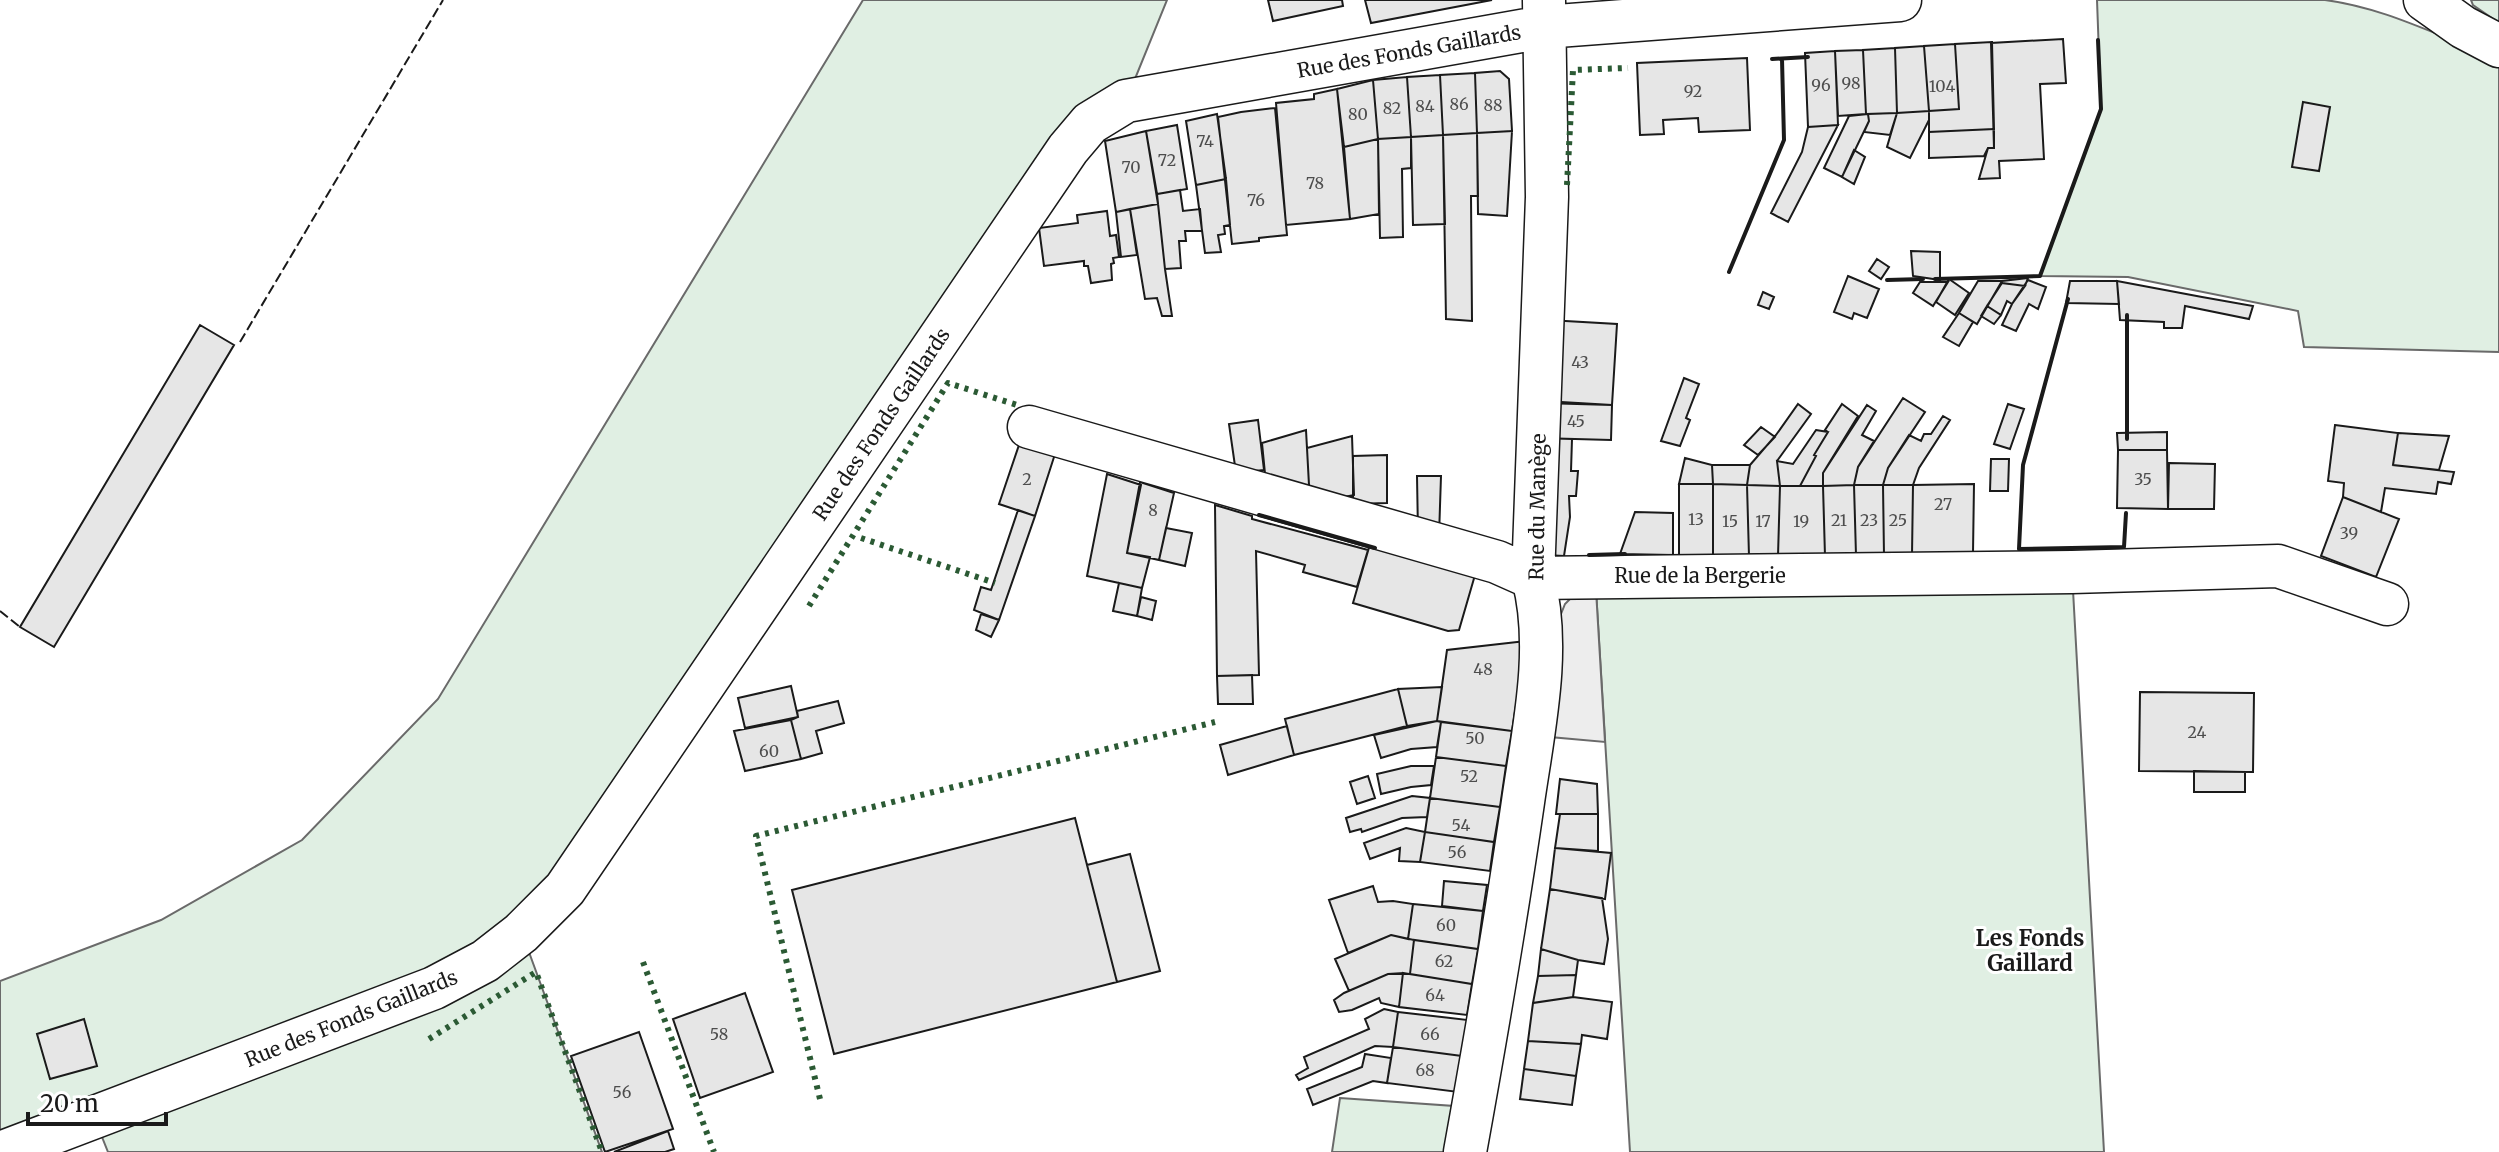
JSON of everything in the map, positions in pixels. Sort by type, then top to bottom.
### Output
[{"type":"street","name":"Rue des Fonds Gaillards","points":[[3,1152],[434,988],[485,961],[521,933],[565,889],[1068,149],[1090,123],[1126,101],[1544,14],[1900,0]]},
{"type":"street","points":[[2425,0],[2463,27],[2499,46]]},
{"type":"street","name":"Rue du Manège","points":[[1465,1152],[1508,905],[1537,702],[1541,611],[1533,578],[1547,197],[1544,14]]},
{"type":"street","name":"Rue de la Bergerie","points":[[1029,427],[1497,562],[1533,578],[2072,572],[2278,566],[2387,604]]},
{"type":"green space","points":[[863,0],[1167,0],[1126,101],[522,933],[602,1152],[108,1152],[94,1117],[0,1152],[0,981],[161,920],[302,840],[438,699]]},
{"type":"green space","points":[[2097,0],[2325,0],[2392,17],[2499,58],[2499,352],[2304,347],[2298,311],[2128,277],[2040,276],[2101,109]]},
{"type":"green space","points":[[2471,0],[2499,0],[2499,23],[2473,5]]},
{"type":"green space","points":[[2072,572],[2104,1152],[1630,1152],[1596,590]]},
{"type":"green space","points":[[1340,1098],[1454,1106],[1446,1152],[1332,1152]]},
{"type":"shaded area","points":[[1596,590],[1605,742],[1539,736],[1559,619],[1565,604],[1575,594]]},
{"type":"building","points":[[1268,0],[1342,0],[1343,6],[1273,21]]},
{"type":"building","points":[[1365,0],[1492,0],[1371,23]]},
{"type":"building","points":[[2063,39],[2066,83],[2040,84],[2044,159],[1999,161],[2000,178],[1979,179],[1988,148],[1994,148],[1991,43]]},
{"type":"building","points":[[1992,42],[1994,129],[1929,132],[1929,111],[1959,109],[1955,44]]},
{"type":"building","points":[[1955,44],[1959,109],[1929,111],[1924,46]]},
{"type":"building","points":[[1924,46],[1929,111],[1897,113],[1895,48]]},
{"type":"building","points":[[1895,48],[1897,113],[1866,114],[1863,50]]},
{"type":"building","points":[[1863,50],[1866,114],[1838,116],[1835,51]]},
{"type":"building","points":[[1835,51],[1838,125],[1808,127],[1805,53]]},
{"type":"building","points":[[1747,58],[1750,130],[1699,132],[1698,118],[1663,120],[1664,134],[1640,135],[1637,63]]},
{"type":"building","points":[[1500,71],[1509,79],[1512,131],[1477,133],[1475,73]]},
{"type":"building","points":[[1475,73],[1477,133],[1443,135],[1440,75]]},
{"type":"building","points":[[1440,75],[1443,135],[1411,137],[1407,77]]},
{"type":"building","points":[[1407,77],[1411,137],[1378,139],[1373,80]]},
{"type":"building","points":[[1373,80],[1378,139],[1344,147],[1337,89]]},
{"type":"building","points":[[1337,89],[1350,219],[1286,225],[1276,103],[1314,99],[1314,94]]},
{"type":"building","points":[[2303,102],[2330,107],[2319,171],[2292,167]]},
{"type":"building","points":[[1275,108],[1287,235],[1232,244],[1218,117]]},
{"type":"building","points":[[1929,111],[1929,120],[1910,158],[1887,147],[1897,113]]},
{"type":"building","points":[[1897,113],[1890,135],[1864,132],[1869,121],[1868,114]]},
{"type":"building","points":[[1217,114],[1226,179],[1196,185],[1186,121]]},
{"type":"building","points":[[1868,114],[1869,121],[1842,177],[1824,168],[1849,116]]},
{"type":"building","points":[[1177,125],[1187,189],[1157,194],[1146,131]]},
{"type":"building","points":[[1838,125],[1788,222],[1771,213],[1802,152],[1808,127]]},
{"type":"building","points":[[1994,129],[1994,148],[1988,148],[1984,156],[1929,158],[1929,132]]},
{"type":"building","points":[[1146,131],[1158,204],[1116,212],[1105,141]]},
{"type":"building","points":[[1512,131],[1507,216],[1478,214],[1477,133]]},
{"type":"building","points":[[1477,133],[1478,196],[1471,196],[1472,321],[1446,319],[1443,135]]},
{"type":"building","points":[[1443,135],[1445,224],[1413,225],[1411,137]]},
{"type":"building","points":[[1411,137],[1411,168],[1402,169],[1403,237],[1380,238],[1378,139]]},
{"type":"building","points":[[1378,139],[1379,214],[1350,219],[1344,147]]},
{"type":"building","points":[[1854,150],[1865,157],[1854,184],[1842,177]]},
{"type":"building","points":[[1226,179],[1230,225],[1224,226],[1225,234],[1218,235],[1221,252],[1205,253],[1196,185]]},
{"type":"building","points":[[1180,190],[1183,211],[1200,209],[1202,231],[1185,231],[1186,241],[1179,241],[1181,268],[1165,269],[1157,194]]},
{"type":"building","points":[[1158,204],[1172,316],[1162,316],[1157,298],[1145,299],[1130,209]]},
{"type":"building","points":[[1130,209],[1137,255],[1121,257],[1116,212]]},
{"type":"building","points":[[1107,211],[1110,236],[1116,235],[1119,257],[1113,258],[1114,263],[1111,264],[1112,280],[1091,283],[1084,261],[1044,266],[1039,228],[1078,223],[1077,215]]},
{"type":"building","points":[[1911,251],[1940,252],[1940,280],[1913,276]]},
{"type":"building","points":[[1877,259],[1889,267],[1881,279],[1869,271]]},
{"type":"building","points":[[1848,276],[1879,289],[1867,318],[1854,313],[1852,319],[1834,312]]},
{"type":"building","points":[[2028,278],[2025,286],[2002,283],[2002,281]]},
{"type":"building","points":[[1949,279],[1969,293],[1955,315],[1936,302]]},
{"type":"building","points":[[2028,280],[2046,287],[2038,309],[2029,304],[2016,331],[2002,325]]},
{"type":"building","points":[[1978,281],[2002,281],[1977,324],[1959,313]]},
{"type":"building","points":[[2070,281],[2117,281],[2119,304],[2066,303]]},
{"type":"building","points":[[2117,281],[2253,306],[2249,319],[2185,306],[2182,328],[2164,328],[2164,322],[2120,320]]},
{"type":"building","points":[[1920,282],[1948,282],[1933,306],[1913,293]]},
{"type":"building","points":[[2002,283],[2025,286],[2012,304],[2007,301],[2001,315],[1987,306]]},
{"type":"building","points":[[1763,292],[1774,297],[1769,309],[1758,305]]},
{"type":"building","points":[[1987,306],[2001,315],[1994,324],[1981,316]]},
{"type":"building","points":[[1959,313],[1973,322],[1959,346],[1943,337]]},
{"type":"building","points":[[1548,320],[1617,324],[1612,405],[1544,401]]},
{"type":"building","points":[[200,325],[234,345],[54,647],[20,627]]},
{"type":"building","points":[[1684,378],[1699,384],[1686,418],[1690,420],[1680,446],[1661,441]]},
{"type":"building","points":[[1903,398],[1925,412],[1888,468],[1883,485],[1854,485],[1858,467]]},
{"type":"building","points":[[1542,403],[1612,405],[1611,440],[1539,438]]},
{"type":"building","points":[[1798,404],[1811,414],[1777,461],[1780,486],[1747,485],[1750,465]]},
{"type":"building","points":[[1842,404],[1858,416],[1823,473],[1823,486],[1800,486],[1828,432],[1825,430]]},
{"type":"building","points":[[2008,404],[2024,409],[2010,449],[1994,444]]},
{"type":"building","points":[[1867,405],[1876,411],[1862,435],[1874,441],[1858,467],[1854,485],[1823,486],[1823,473]]},
{"type":"building","points":[[1943,416],[1950,420],[1919,468],[1913,485],[1883,485],[1888,468],[1909,435],[1921,441],[1924,434],[1931,434]]},
{"type":"building","points":[[1258,420],[1264,470],[1236,473],[1229,424]]},
{"type":"building","points":[[2335,425],[2398,433],[2393,465],[2454,472],[2451,484],[2438,482],[2436,494],[2385,488],[2381,512],[2343,497],[2344,483],[2328,481]]},
{"type":"building","points":[[1761,427],[1775,437],[1758,455],[1744,445]]},
{"type":"building","points":[[1306,430],[1309,485],[1267,494],[1262,443]]},
{"type":"building","points":[[1816,430],[1828,432],[1800,486],[1780,486],[1777,461],[1793,464]]},
{"type":"building","points":[[2167,432],[2167,450],[2118,450],[2117,433]]},
{"type":"building","points":[[2398,433],[2449,436],[2439,470],[2393,465]]},
{"type":"building","points":[[1352,436],[1354,495],[1310,504],[1307,448]]},
{"type":"building","points":[[1539,438],[1572,439],[1571,471],[1578,471],[1576,496],[1569,496],[1570,517],[1564,556],[1545,555]]},
{"type":"building","points":[[1020,442],[1055,454],[1035,516],[999,504]]},
{"type":"building","points":[[2118,450],[2167,450],[2168,509],[2117,508]]},
{"type":"building","points":[[1387,455],[1387,503],[1353,504],[1353,456]]},
{"type":"building","points":[[1685,458],[1712,465],[1713,484],[1679,484]]},
{"type":"building","points":[[1991,459],[2009,459],[2008,491],[1990,491]]},
{"type":"building","points":[[2169,463],[2215,464],[2214,509],[2168,509]]},
{"type":"building","points":[[1712,465],[1750,465],[1747,485],[1713,484]]},
{"type":"building","points":[[1107,474],[1141,485],[1127,553],[1150,557],[1142,588],[1087,576]]},
{"type":"building","points":[[1417,476],[1441,476],[1439,536],[1418,533]]},
{"type":"building","points":[[1140,482],[1174,493],[1159,560],[1127,553]]},
{"type":"building","points":[[1679,484],[1713,484],[1713,556],[1679,555]]},
{"type":"building","points":[[1713,484],[1747,485],[1749,556],[1713,556]]},
{"type":"building","points":[[1974,484],[1973,553],[1912,555],[1913,485]]},
{"type":"building","points":[[1747,485],[1780,486],[1778,556],[1749,556]]},
{"type":"building","points":[[1854,485],[1856,555],[1825,556],[1823,486]]},
{"type":"building","points":[[1854,485],[1883,485],[1884,555],[1856,555]]},
{"type":"building","points":[[1883,485],[1913,485],[1912,555],[1884,555]]},
{"type":"building","points":[[1780,486],[1823,486],[1825,556],[1778,556]]},
{"type":"building","points":[[2343,497],[2399,519],[2376,577],[2321,556]]},
{"type":"building","points":[[1215,505],[1252,516],[1252,519],[1368,550],[1357,587],[1303,572],[1305,565],[1256,551],[1259,675],[1217,676]]},
{"type":"building","points":[[1018,510],[1035,516],[999,620],[974,610],[981,587],[991,590]]},
{"type":"building","points":[[1635,512],[1673,513],[1673,555],[1620,554]]},
{"type":"building","points":[[1166,528],[1192,533],[1185,566],[1159,560]]},
{"type":"building","points":[[1370,544],[1475,575],[1459,630],[1448,631],[1353,603]]},
{"type":"building","points":[[1119,583],[1142,588],[1137,616],[1113,611]]},
{"type":"building","points":[[1141,597],[1156,601],[1152,620],[1137,616]]},
{"type":"building","points":[[981,614],[999,620],[991,637],[976,630]]},
{"type":"building","points":[[1526,641],[1512,731],[1437,721],[1447,650]]},
{"type":"building","points":[[1252,675],[1253,704],[1218,704],[1217,676]]},
{"type":"building","points":[[791,686],[798,717],[745,728],[738,698]]},
{"type":"building","points":[[1442,687],[1437,721],[1407,726],[1398,689]]},
{"type":"building","points":[[1398,689],[1407,726],[1294,755],[1285,719]]},
{"type":"building","points":[[2140,692],[2254,693],[2253,772],[2139,771]]},
{"type":"building","points":[[838,701],[844,723],[816,731],[822,753],[801,759],[791,720],[798,717],[797,711]]},
{"type":"building","points":[[791,720],[801,759],[745,771],[734,731]]},
{"type":"building","points":[[1441,722],[1437,747],[1411,749],[1381,758],[1374,735]]},
{"type":"building","points":[[1441,722],[1512,731],[1506,766],[1436,757]]},
{"type":"building","points":[[1287,726],[1294,755],[1228,775],[1220,745]]},
{"type":"building","points":[[1436,757],[1506,766],[1500,807],[1430,798]]},
{"type":"building","points":[[1411,766],[1434,766],[1431,785],[1381,794],[1377,774]]},
{"type":"building","points":[[2194,771],[2245,772],[2245,792],[2194,792]]},
{"type":"building","points":[[1368,776],[1375,798],[1357,804],[1350,782]]},
{"type":"building","points":[[1560,779],[1597,784],[1598,814],[1556,814]]},
{"type":"building","points":[[1412,796],[1430,798],[1427,817],[1402,818],[1362,832],[1361,829],[1350,832],[1346,818]]},
{"type":"building","points":[[1430,798],[1500,807],[1494,842],[1425,832]]},
{"type":"building","points":[[1560,814],[1598,814],[1598,851],[1555,848]]},
{"type":"building","points":[[1075,818],[1117,982],[834,1054],[792,890]]},
{"type":"building","points":[[1406,828],[1425,832],[1420,862],[1399,861],[1400,848],[1370,859],[1364,843]]},
{"type":"building","points":[[1425,832],[1494,842],[1490,871],[1420,862]]},
{"type":"building","points":[[1555,848],[1611,853],[1605,899],[1550,889]]},
{"type":"building","points":[[1130,854],[1160,971],[1117,982],[1087,865]]},
{"type":"building","points":[[1444,881],[1487,885],[1483,911],[1442,906]]},
{"type":"building","points":[[1373,886],[1378,902],[1413,904],[1408,939],[1391,935],[1348,953],[1329,900]]},
{"type":"building","points":[[1550,889],[1602,898],[1608,939],[1604,964],[1541,949]]},
{"type":"building","points":[[1413,904],[1483,911],[1478,949],[1408,939]]},
{"type":"building","points":[[1391,935],[1414,940],[1410,974],[1388,974],[1349,991],[1335,959]]},
{"type":"building","points":[[1414,940],[1478,949],[1472,984],[1410,974]]},
{"type":"building","points":[[1541,949],[1578,960],[1576,975],[1538,976]]},
{"type":"building","points":[[1403,973],[1472,984],[1467,1015],[1399,1007]]},
{"type":"building","points":[[1403,973],[1399,1007],[1381,1003],[1379,998],[1352,1010],[1339,1012],[1334,1000],[1344,993],[1388,974]]},
{"type":"building","points":[[1576,975],[1573,997],[1533,1003],[1538,976]]},
{"type":"building","points":[[745,993],[773,1072],[700,1098],[673,1019]]},
{"type":"building","points":[[1573,997],[1612,1002],[1607,1039],[1582,1035],[1581,1044],[1528,1041],[1533,1003]]},
{"type":"building","points":[[1384,1009],[1398,1012],[1393,1047],[1375,1046],[1299,1080],[1296,1075],[1308,1068],[1304,1057],[1369,1029],[1365,1019]]},
{"type":"building","points":[[1398,1012],[1468,1020],[1462,1056],[1393,1047]]},
{"type":"building","points":[[84,1019],[97,1066],[50,1079],[37,1034]]},
{"type":"building","points":[[639,1032],[673,1129],[605,1152],[571,1056]]},
{"type":"building","points":[[1528,1041],[1581,1044],[1576,1076],[1524,1069]]},
{"type":"building","points":[[1393,1047],[1462,1056],[1458,1092],[1387,1083]]},
{"type":"building","points":[[1365,1054],[1391,1058],[1387,1083],[1373,1081],[1313,1105],[1307,1089],[1362,1067]]},
{"type":"building","points":[[1524,1069],[1576,1076],[1572,1105],[1520,1099]]},
{"type":"building","points":[[668,1131],[674,1149],[665,1152],[614,1152]]},
{"type":"hedge","points":[[1567,185],[1573,70],[1628,68]]},
{"type":"hedge","points":[[809,606],[948,383],[1017,405]]},
{"type":"hedge","points":[[861,538],[995,583]]},
{"type":"hedge","points":[[820,1099],[756,836],[1215,722]]},
{"type":"hedge","points":[[643,962],[714,1152]]},
{"type":"hedge","points":[[429,1039],[536,972],[602,1152]]},
{"type":"fence","points":[[240,342],[443,0]]},
{"type":"fence","points":[[0,611],[20,627]]},
{"type":"wall","points":[[1935,279],[2040,276],[2101,109],[2098,40]]},
{"type":"wall","points":[[1772,59],[1808,57]]},
{"type":"wall","points":[[1729,272],[1784,140],[1782,59]]},
{"type":"wall","points":[[1887,280],[1923,279]]},
{"type":"wall","points":[[2068,299],[2023,465],[2019,549],[2124,547],[2126,513]]},
{"type":"wall","points":[[2127,315],[2127,439]]},
{"type":"wall","points":[[1259,515],[1375,548]]},
{"type":"wall","points":[[1589,555],[1625,554]]},
{"type":"district","name":"Les Fonds Gaillard","points":[[2030,950]]}]
